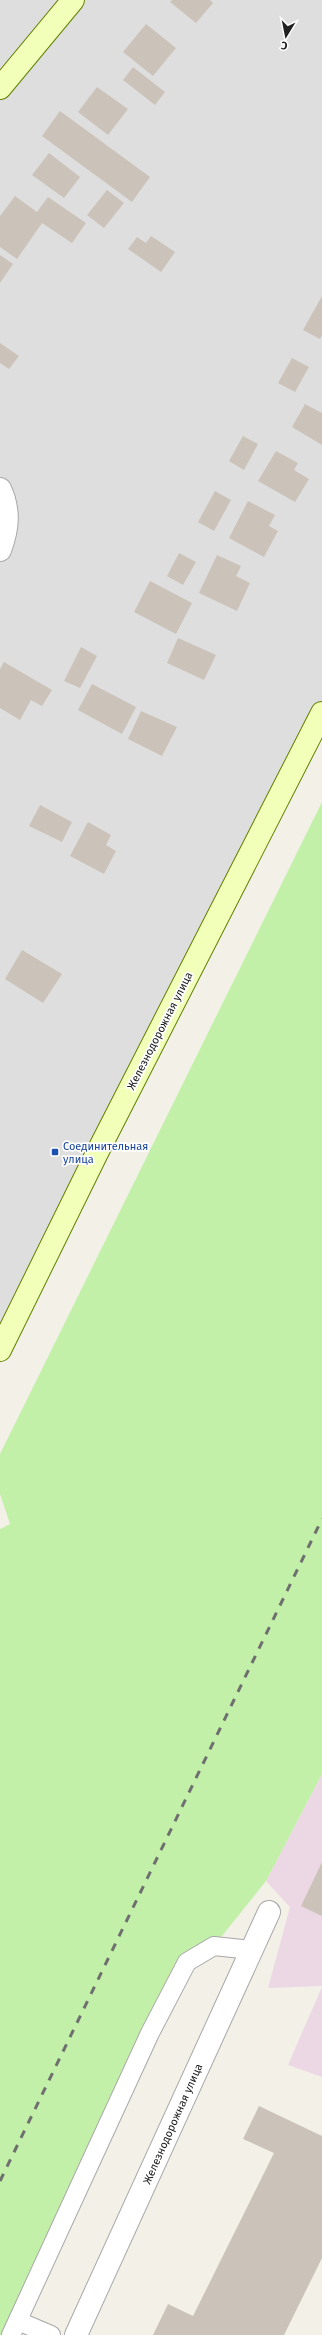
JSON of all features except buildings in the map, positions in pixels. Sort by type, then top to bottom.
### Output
[{"type":"street","points":[[0,88],[73,0]]},
{"type":"street","points":[[0,489],[8,509],[5,536],[0,550]]},
{"type":"street","name":"Железнодорожная улица","points":[[0,1348],[97,1153],[322,713]]},
{"type":"street","name":"Железнодорожная улица","points":[[76,2335],[269,1912]]},
{"type":"lane","points":[[51,2335],[14,2328],[150,2033],[188,1962],[214,1946],[251,1950]]},
{"type":"shaded area","points":[[0,0],[322,0],[322,713],[0,1350]]},
{"type":"shaded area","points":[[322,1774],[322,1986],[268,1988],[290,1907],[266,1881]]},
{"type":"shaded area","points":[[322,1987],[322,2077],[288,2065]]},
{"type":"green space","points":[[322,802],[322,1774],[266,1881],[214,1946],[187,1962],[11,2335],[0,2335],[0,1529],[10,1524],[0,1494],[0,1454]]},
{"type":"railway","points":[[0,2181],[322,1519]]},
{"type":"place","name":"Соединительная улица","points":[[55,1152]]}]
